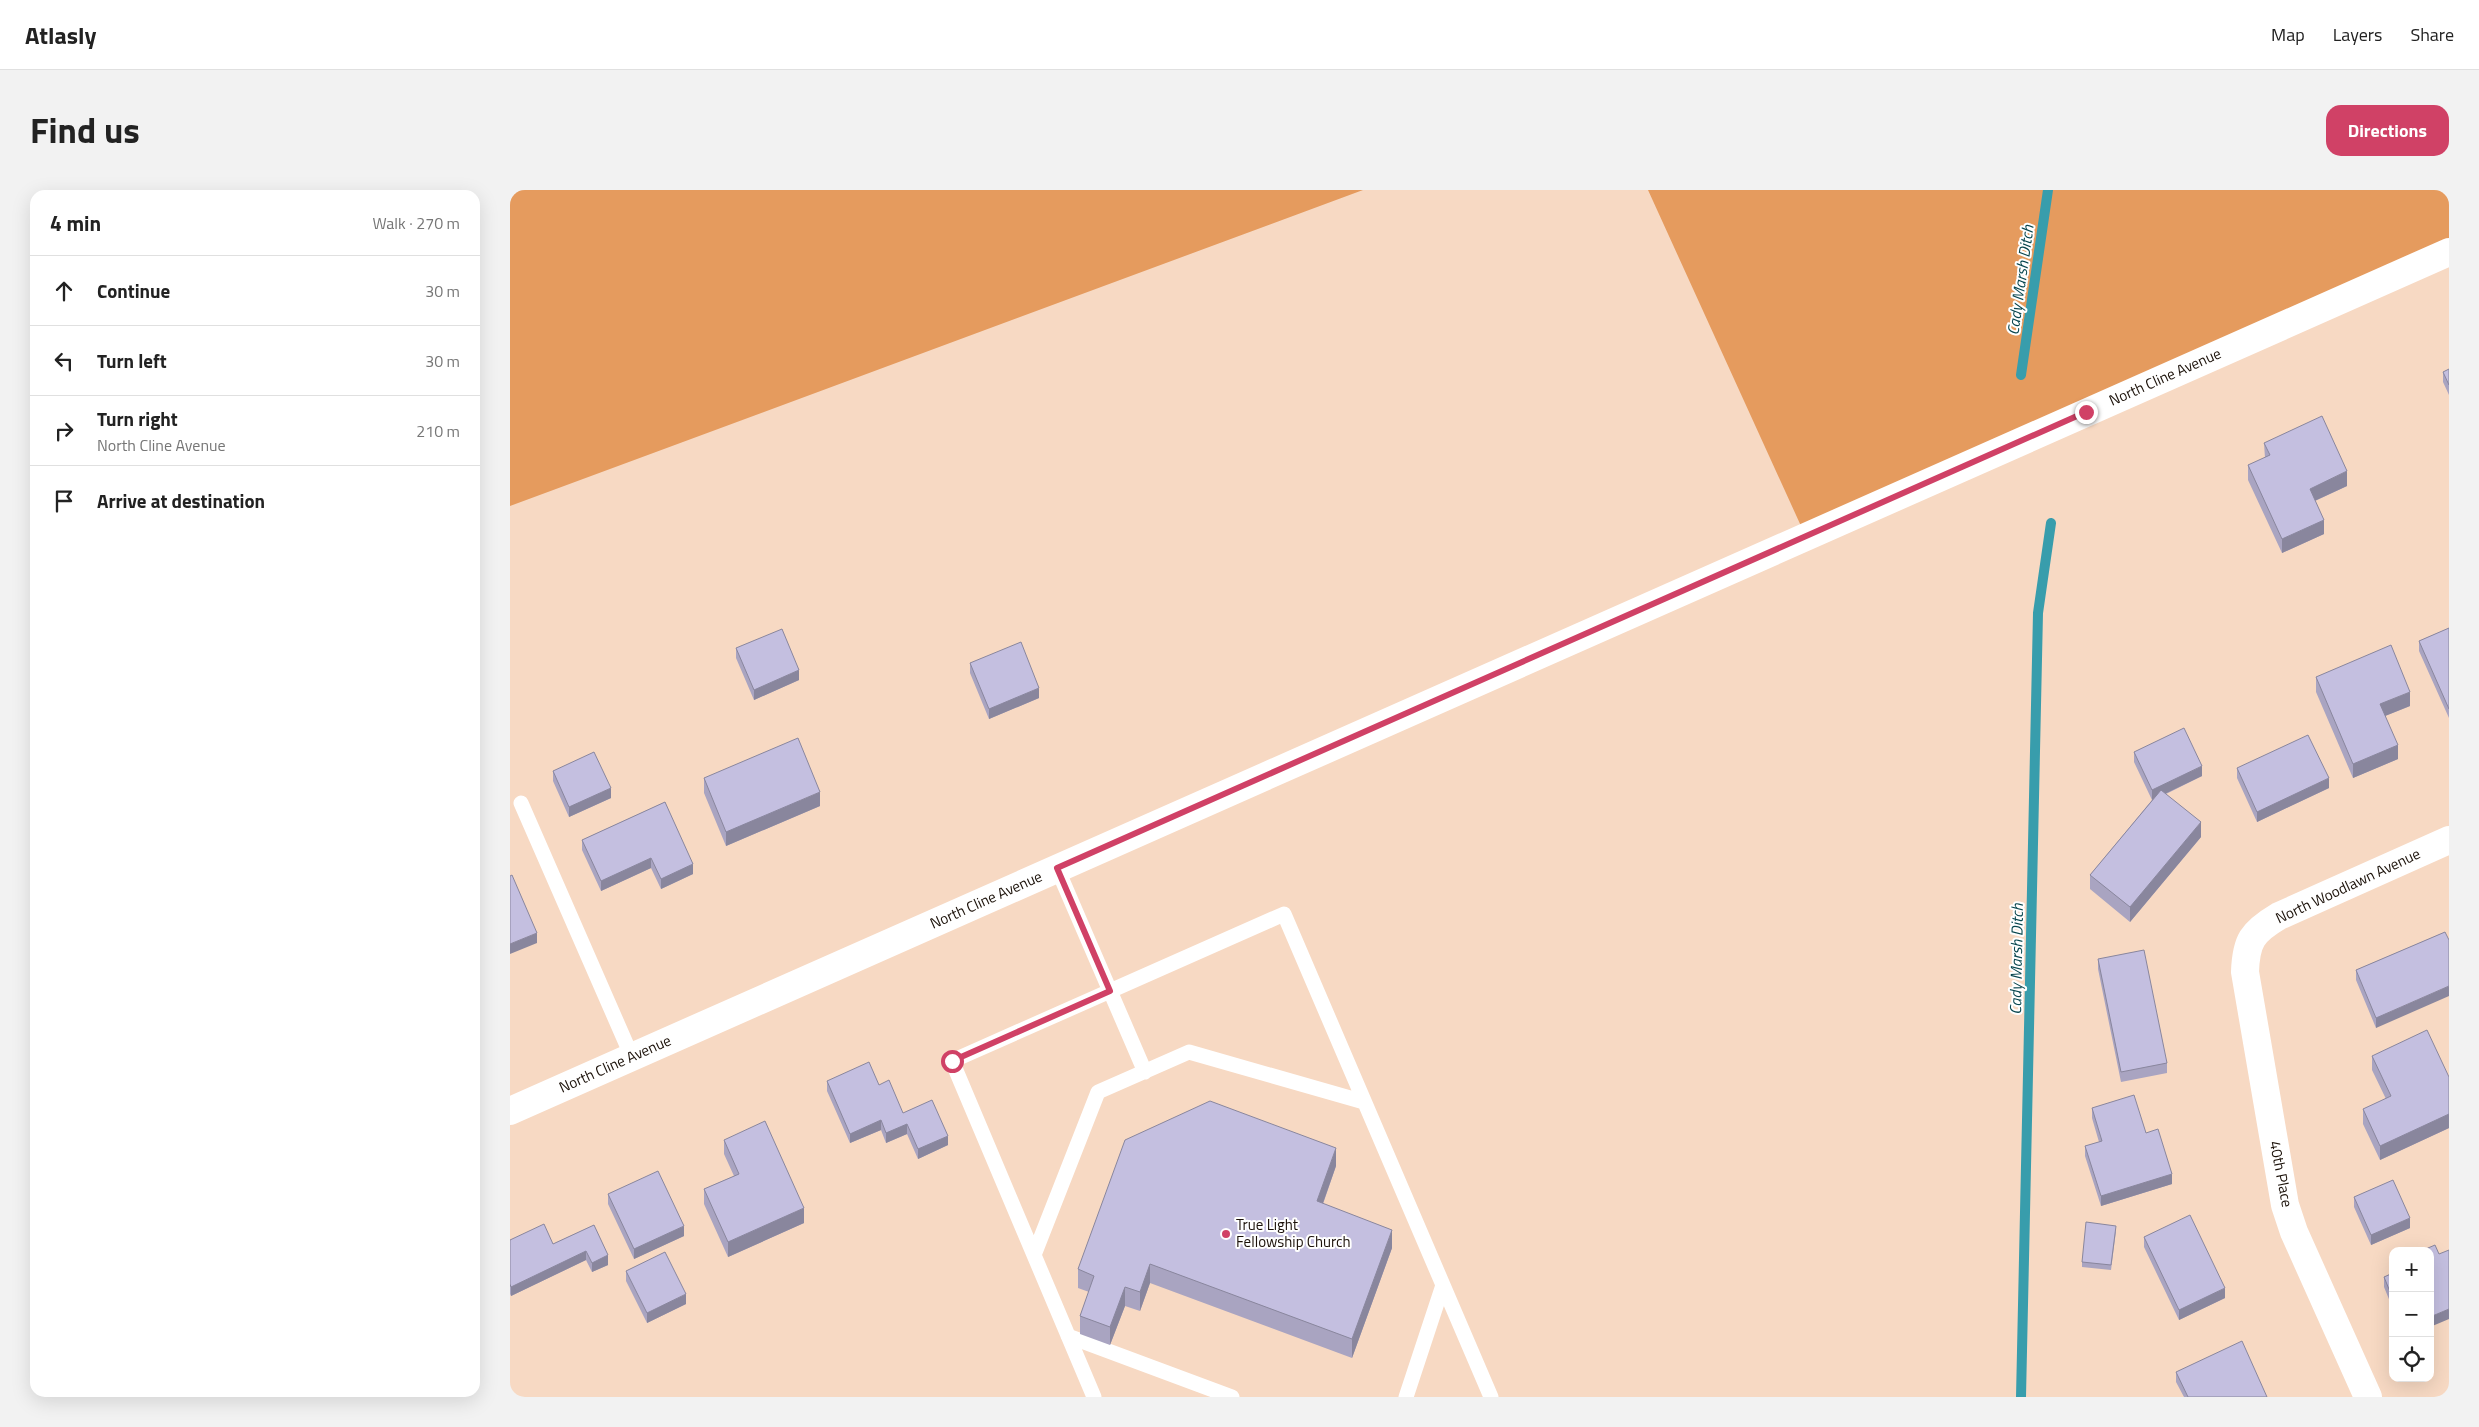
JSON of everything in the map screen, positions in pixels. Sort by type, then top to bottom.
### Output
[{"type":"street","name":"North Cline Avenue","points":[[510,1111],[2449,252]]},
{"type":"street","name":"North Woodlawn Avenue","points":[[2251,938],[2279,916],[2449,840]]},
{"type":"street","name":"40th Place","points":[[2251,938],[2245,953],[2245,972],[2285,1206],[2294,1232],[2368,1397]]},
{"type":"lane","points":[[521,803],[632,1057]]},
{"type":"lane","points":[[1057,868],[1145,1072]]},
{"type":"lane","points":[[1094,1397],[952,1061],[1284,914],[1492,1397]]},
{"type":"lane","points":[[1034,1255],[1098,1092],[1189,1052],[1364,1102]]},
{"type":"lane","points":[[1406,1397],[1443,1285]]},
{"type":"lane","points":[[1068,1336],[1232,1397]]},
{"type":"shaded area","points":[[510,190],[1363,190],[510,506]]},
{"type":"shaded area","points":[[1648,190],[2449,190],[2449,250],[1806,537]]},
{"type":"building","points":[[2449,369],[2449,385],[2443,372]]},
{"type":"building","points":[[2322,416],[2347,471],[2310,489],[2324,520],[2282,539],[2248,465],[2270,455],[2264,443]]},
{"type":"building","points":[[2449,628],[2449,709],[2419,641]]},
{"type":"building","points":[[782,629],[799,670],[754,690],[736,648]]},
{"type":"building","points":[[1021,642],[1039,688],[989,709],[970,663]]},
{"type":"building","points":[[2391,645],[2410,692],[2380,704],[2398,745],[2353,764],[2316,677]]},
{"type":"building","points":[[2184,728],[2202,766],[2152,790],[2134,752]]},
{"type":"building","points":[[2308,735],[2329,778],[2257,812],[2237,768]]},
{"type":"building","points":[[798,738],[820,792],[726,832],[704,778]]},
{"type":"building","points":[[594,752],[611,788],[569,807],[553,771]]},
{"type":"building","points":[[2161,790],[2201,822],[2130,907],[2090,875]]},
{"type":"building","points":[[665,802],[693,864],[661,879],[651,858],[601,881],[582,840]]},
{"type":"building","points":[[512,875],[537,933],[510,944],[510,876]]},
{"type":"building","points":[[2445,932],[2449,940],[2449,986],[2376,1018],[2356,970]]},
{"type":"building","points":[[2144,950],[2167,1063],[2121,1072],[2098,959]]},
{"type":"building","points":[[2427,1030],[2449,1077],[2449,1114],[2380,1146],[2363,1109],[2391,1096],[2372,1056]]},
{"type":"building","points":[[869,1062],[879,1085],[889,1080],[903,1113],[932,1100],[948,1136],[918,1149],[907,1124],[886,1133],[881,1120],[850,1134],[827,1081]]},
{"type":"building","points":[[2134,1095],[2146,1133],[2158,1129],[2172,1174],[2101,1196],[2085,1146],[2102,1141],[2092,1108]]},
{"type":"building","name":"True Light Fellowship Church","points":[[1210,1101],[1336,1148],[1317,1201],[1392,1230],[1352,1339],[1150,1264],[1140,1292],[1125,1287],[1110,1327],[1080,1316],[1094,1276],[1078,1269],[1125,1140]]},
{"type":"building","points":[[765,1121],[804,1208],[728,1242],[704,1189],[739,1174],[724,1140]]},
{"type":"building","points":[[658,1171],[684,1226],[634,1249],[608,1194]]},
{"type":"building","points":[[2393,1180],[2410,1218],[2371,1235],[2354,1197]]},
{"type":"building","points":[[2190,1215],[2225,1288],[2179,1310],[2144,1237]]},
{"type":"building","points":[[2086,1222],[2116,1226],[2111,1265],[2082,1262]]},
{"type":"building","points":[[544,1224],[553,1244],[594,1225],[608,1255],[592,1263],[586,1251],[511,1287],[510,1240]]},
{"type":"building","points":[[2435,1245],[2439,1254],[2449,1250],[2449,1309],[2434,1315],[2434,1247],[2430,1247]]},
{"type":"building","points":[[665,1252],[686,1294],[647,1313],[626,1271]]},
{"type":"building","points":[[2389,1275],[2389,1289],[2384,1277]]},
{"type":"building","points":[[2242,1341],[2267,1397],[2188,1397],[2176,1372]]},
{"type":"waterway","name":"Cady Marsh Ditch","points":[[2021,375],[2048,190]]},
{"type":"waterway","name":"Cady Marsh Ditch","points":[[2021,1397],[2038,613],[2051,523]]},
{"type":"place","name":"True Light Fellowship Church","points":[[1226,1234]]},
{"type":"route","points":[[952,1061],[1110,991],[1057,868],[2086,412]]}]
